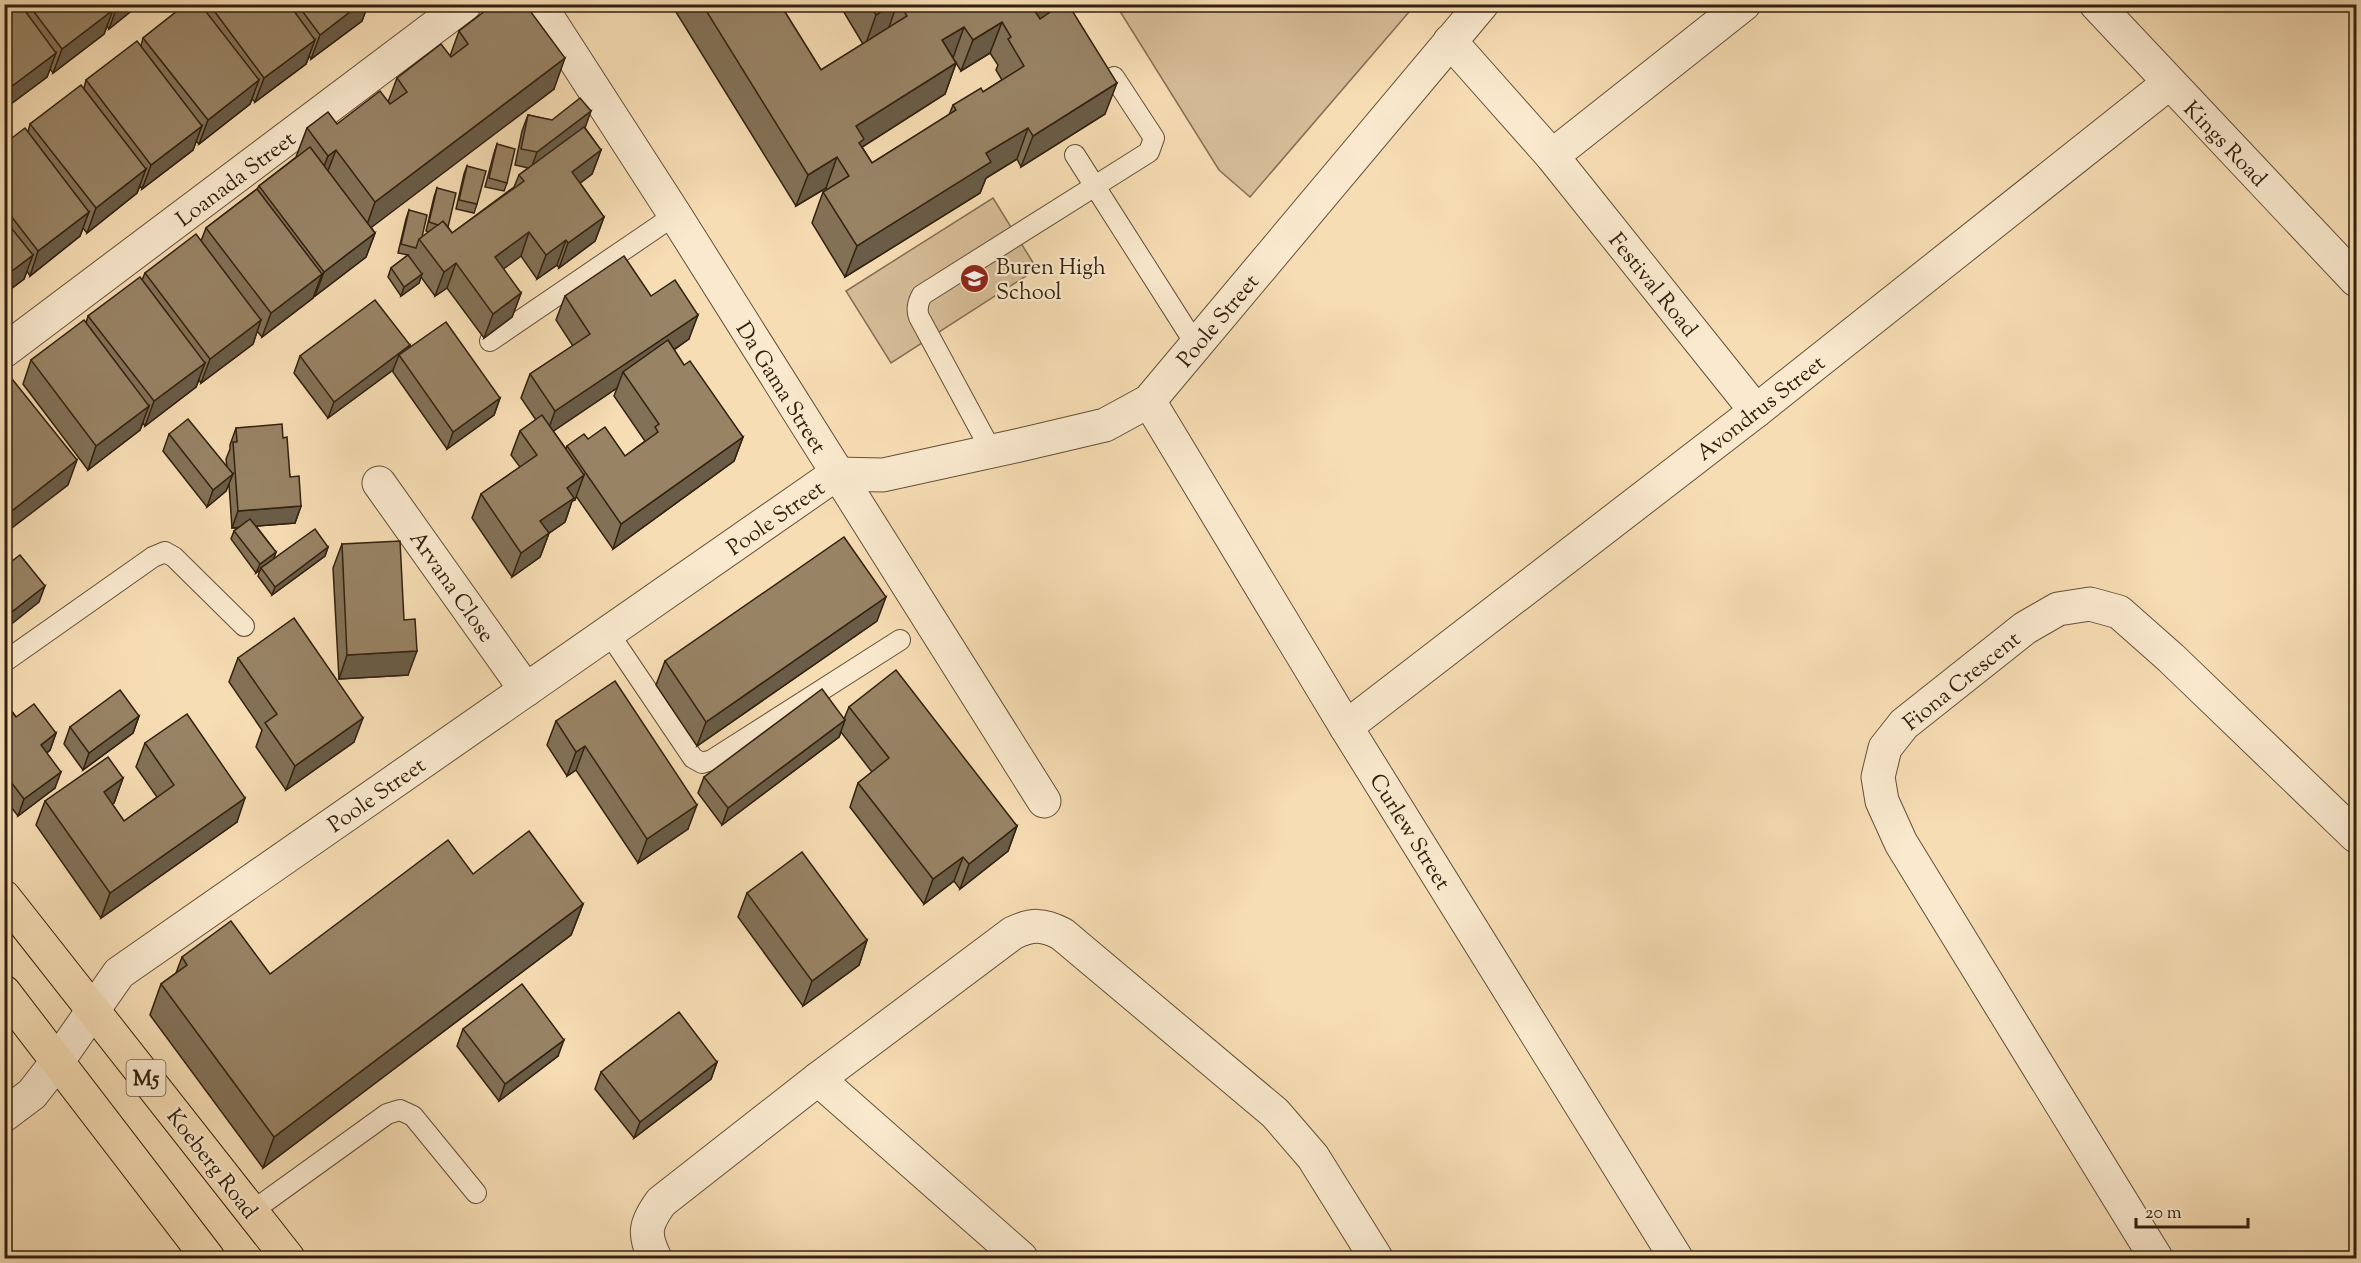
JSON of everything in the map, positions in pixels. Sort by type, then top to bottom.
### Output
[{"type":"main road","name":"Koeberg Road","points":[[4,897],[288,1258]]},
{"type":"main road","points":[[4,992],[208,1258]]},
{"type":"street","name":"Loanada Street","points":[[4,351],[465,4]]},
{"type":"street","name":"Da Gama Street","points":[[539,4],[1044,801]]},
{"type":"street","name":"Poole Street","points":[[4,1115],[32,1094],[119,973],[836,474],[883,474],[992,452],[1105,425],[1149,401],[1482,4]]},
{"type":"street","points":[[1552,156],[1744,4]]},
{"type":"street","name":"Kings Road","points":[[2096,4],[2356,280]]},
{"type":"street","name":"Festival Road","points":[[1450,41],[1552,156],[1756,411]]},
{"type":"street","name":"Avondrus Street","points":[[1347,727],[1756,411],[2169,83]]},
{"type":"street","name":"Curlew Street","points":[[1149,401],[1347,727],[1676,1258]]},
{"type":"street","name":"Arvana Close","points":[[379,483],[526,690]]},
{"type":"street","name":"Fiona Crescent","points":[[2156,1258],[1901,843],[1882,801],[1878,777],[1885,748],[1904,724],[2025,628],[2058,609],[2090,604],[2119,612],[2171,658],[2356,836]]},
{"type":"street","points":[[655,1258],[646,1239],[649,1219],[661,1202],[818,1079],[1013,933],[1029,926],[1047,926],[1062,934],[1275,1113],[1313,1157],[1376,1258]]},
{"type":"street","points":[[818,1079],[1021,1258]]},
{"type":"lane","points":[[992,452],[919,317],[918,300],[922,295],[1149,152],[1154,144],[1154,138],[1114,77]]},
{"type":"lane","points":[[1075,155],[1196,345]]},
{"type":"lane","points":[[490,341],[675,216]]},
{"type":"lane","points":[[4,662],[153,557],[165,552],[174,557],[244,626]]},
{"type":"lane","points":[[608,632],[693,758],[702,763],[712,760],[900,640]]},
{"type":"lane","points":[[251,1212],[387,1114],[400,1110],[413,1116],[476,1193]]},
{"type":"shaded area","points":[[1116,5],[1415,5],[1250,197],[1219,170]]},
{"type":"shaded area","points":[[993,198],[1037,269],[891,363],[846,291]]},
{"type":"building","points":[[4,4],[20,4],[56,53],[4,92]]},
{"type":"building","points":[[28,4],[109,4],[113,10],[62,49]]},
{"type":"building","points":[[186,4],[200,4],[259,80],[208,120],[143,38]]},
{"type":"building","points":[[209,4],[289,4],[315,40],[264,78]]},
{"type":"building","points":[[297,4],[360,4],[320,35]]},
{"type":"building","points":[[494,4],[509,4],[512,10],[519,4],[525,4],[565,58],[375,202],[336,150],[328,156],[307,128],[328,112],[337,124],[380,91],[390,104],[407,92],[397,78],[441,44],[451,57],[468,44],[459,31]]},
{"type":"building","points":[[702,4],[780,4],[821,70],[907,16],[900,4],[1032,4],[1040,19],[1062,4],[1068,4],[1117,83],[1033,136],[1028,128],[986,153],[991,162],[857,246],[823,192],[849,176],[837,157],[808,175]],"holes":[[[1002,22],[1011,37],[1008,39],[1024,66],[983,92],[981,88],[953,105],[956,110],[872,163],[859,143],[864,139],[856,126],[956,63],[942,40],[964,27],[973,40]]]},
{"type":"building","points":[[869,4],[893,4],[876,15]]},
{"type":"building","points":[[137,41],[202,126],[151,165],[86,80]]},
{"type":"building","points":[[81,85],[146,169],[96,208],[30,124]]},
{"type":"building","points":[[580,98],[591,111],[537,152],[521,149],[528,115],[552,120]]},
{"type":"building","points":[[584,127],[601,150],[572,172],[604,217],[568,243],[566,240],[546,255],[529,232],[495,257],[521,293],[493,314],[456,263],[444,272],[419,239],[443,221],[452,233],[524,181],[519,175]]},
{"type":"building","points":[[25,128],[89,212],[38,251],[4,207],[4,144]]},
{"type":"building","points":[[497,144],[515,149],[507,183],[489,178]]},
{"type":"building","points":[[310,147],[375,233],[324,272],[259,186]]},
{"type":"building","points":[[467,166],[486,171],[477,204],[459,200]]},
{"type":"building","points":[[437,188],[456,193],[448,227],[443,221],[438,225],[429,222]]},
{"type":"building","points":[[257,189],[322,274],[271,313],[206,228]]},
{"type":"building","points":[[409,210],[427,215],[422,237],[416,248],[401,244]]},
{"type":"building","points":[[4,219],[33,255],[4,277]]},
{"type":"building","points":[[196,234],[261,320],[210,359],[145,273]]},
{"type":"building","points":[[408,255],[422,274],[404,287],[391,268]]},
{"type":"building","points":[[624,256],[651,296],[675,280],[698,315],[555,411],[530,374],[590,334],[565,296]]},
{"type":"building","points":[[140,277],[205,363],[154,401],[88,316]]},
{"type":"building","points":[[375,300],[410,345],[334,402],[300,356]]},
{"type":"building","points":[[84,320],[149,406],[96,446],[31,360]]},
{"type":"building","points":[[446,322],[500,398],[453,432],[399,355]]},
{"type":"building","points":[[668,340],[684,365],[690,361],[743,437],[621,524],[567,446],[584,434],[588,439],[605,427],[625,456],[658,432],[655,427],[659,424],[623,372]]},
{"type":"building","points":[[4,369],[77,460],[4,517]]},
{"type":"building","points":[[542,415],[584,475],[567,488],[574,498],[540,521],[549,533],[521,553],[481,494],[537,455],[520,431]]},
{"type":"building","points":[[188,419],[233,474],[213,490],[169,434]]},
{"type":"building","points":[[282,424],[283,438],[287,437],[290,477],[299,476],[301,506],[238,511],[233,442],[237,442],[236,428]]},
{"type":"building","points":[[250,519],[276,552],[260,564],[234,531]]},
{"type":"building","points":[[315,529],[328,547],[275,587],[261,568]]},
{"type":"building","points":[[844,537],[886,597],[706,722],[665,661]]},
{"type":"building","points":[[400,541],[404,620],[415,619],[417,651],[347,655],[342,544]]},
{"type":"building","points":[[20,555],[45,586],[4,618],[4,567]]},
{"type":"building","points":[[294,618],[363,718],[295,766],[265,723],[277,714],[238,658]]},
{"type":"building","points":[[896,670],[1017,826],[969,864],[963,857],[933,879],[858,783],[889,758],[849,707]]},
{"type":"building","points":[[615,681],[697,805],[647,839],[585,746],[576,752],[556,721]]},
{"type":"building","points":[[822,689],[845,720],[728,808],[704,777]]},
{"type":"building","points":[[120,690],[139,716],[89,753],[70,727]]},
{"type":"building","points":[[4,701],[16,717],[34,704],[56,733],[41,745],[61,772],[24,799],[4,773]]},
{"type":"building","points":[[187,714],[245,798],[110,893],[45,801],[108,757],[123,778],[104,792],[124,821],[174,785],[145,743]]},
{"type":"building","points":[[529,831],[583,904],[274,1137],[161,984],[187,965],[182,957],[231,921],[270,974],[448,840],[473,874]]},
{"type":"building","points":[[802,852],[867,940],[812,981],[747,893]]},
{"type":"building","points":[[522,984],[564,1040],[505,1084],[463,1029]]},
{"type":"building","points":[[679,1012],[717,1062],[640,1122],[601,1072]]},
{"type":"place","name":"Buren High School","points":[[975,279]]}]
